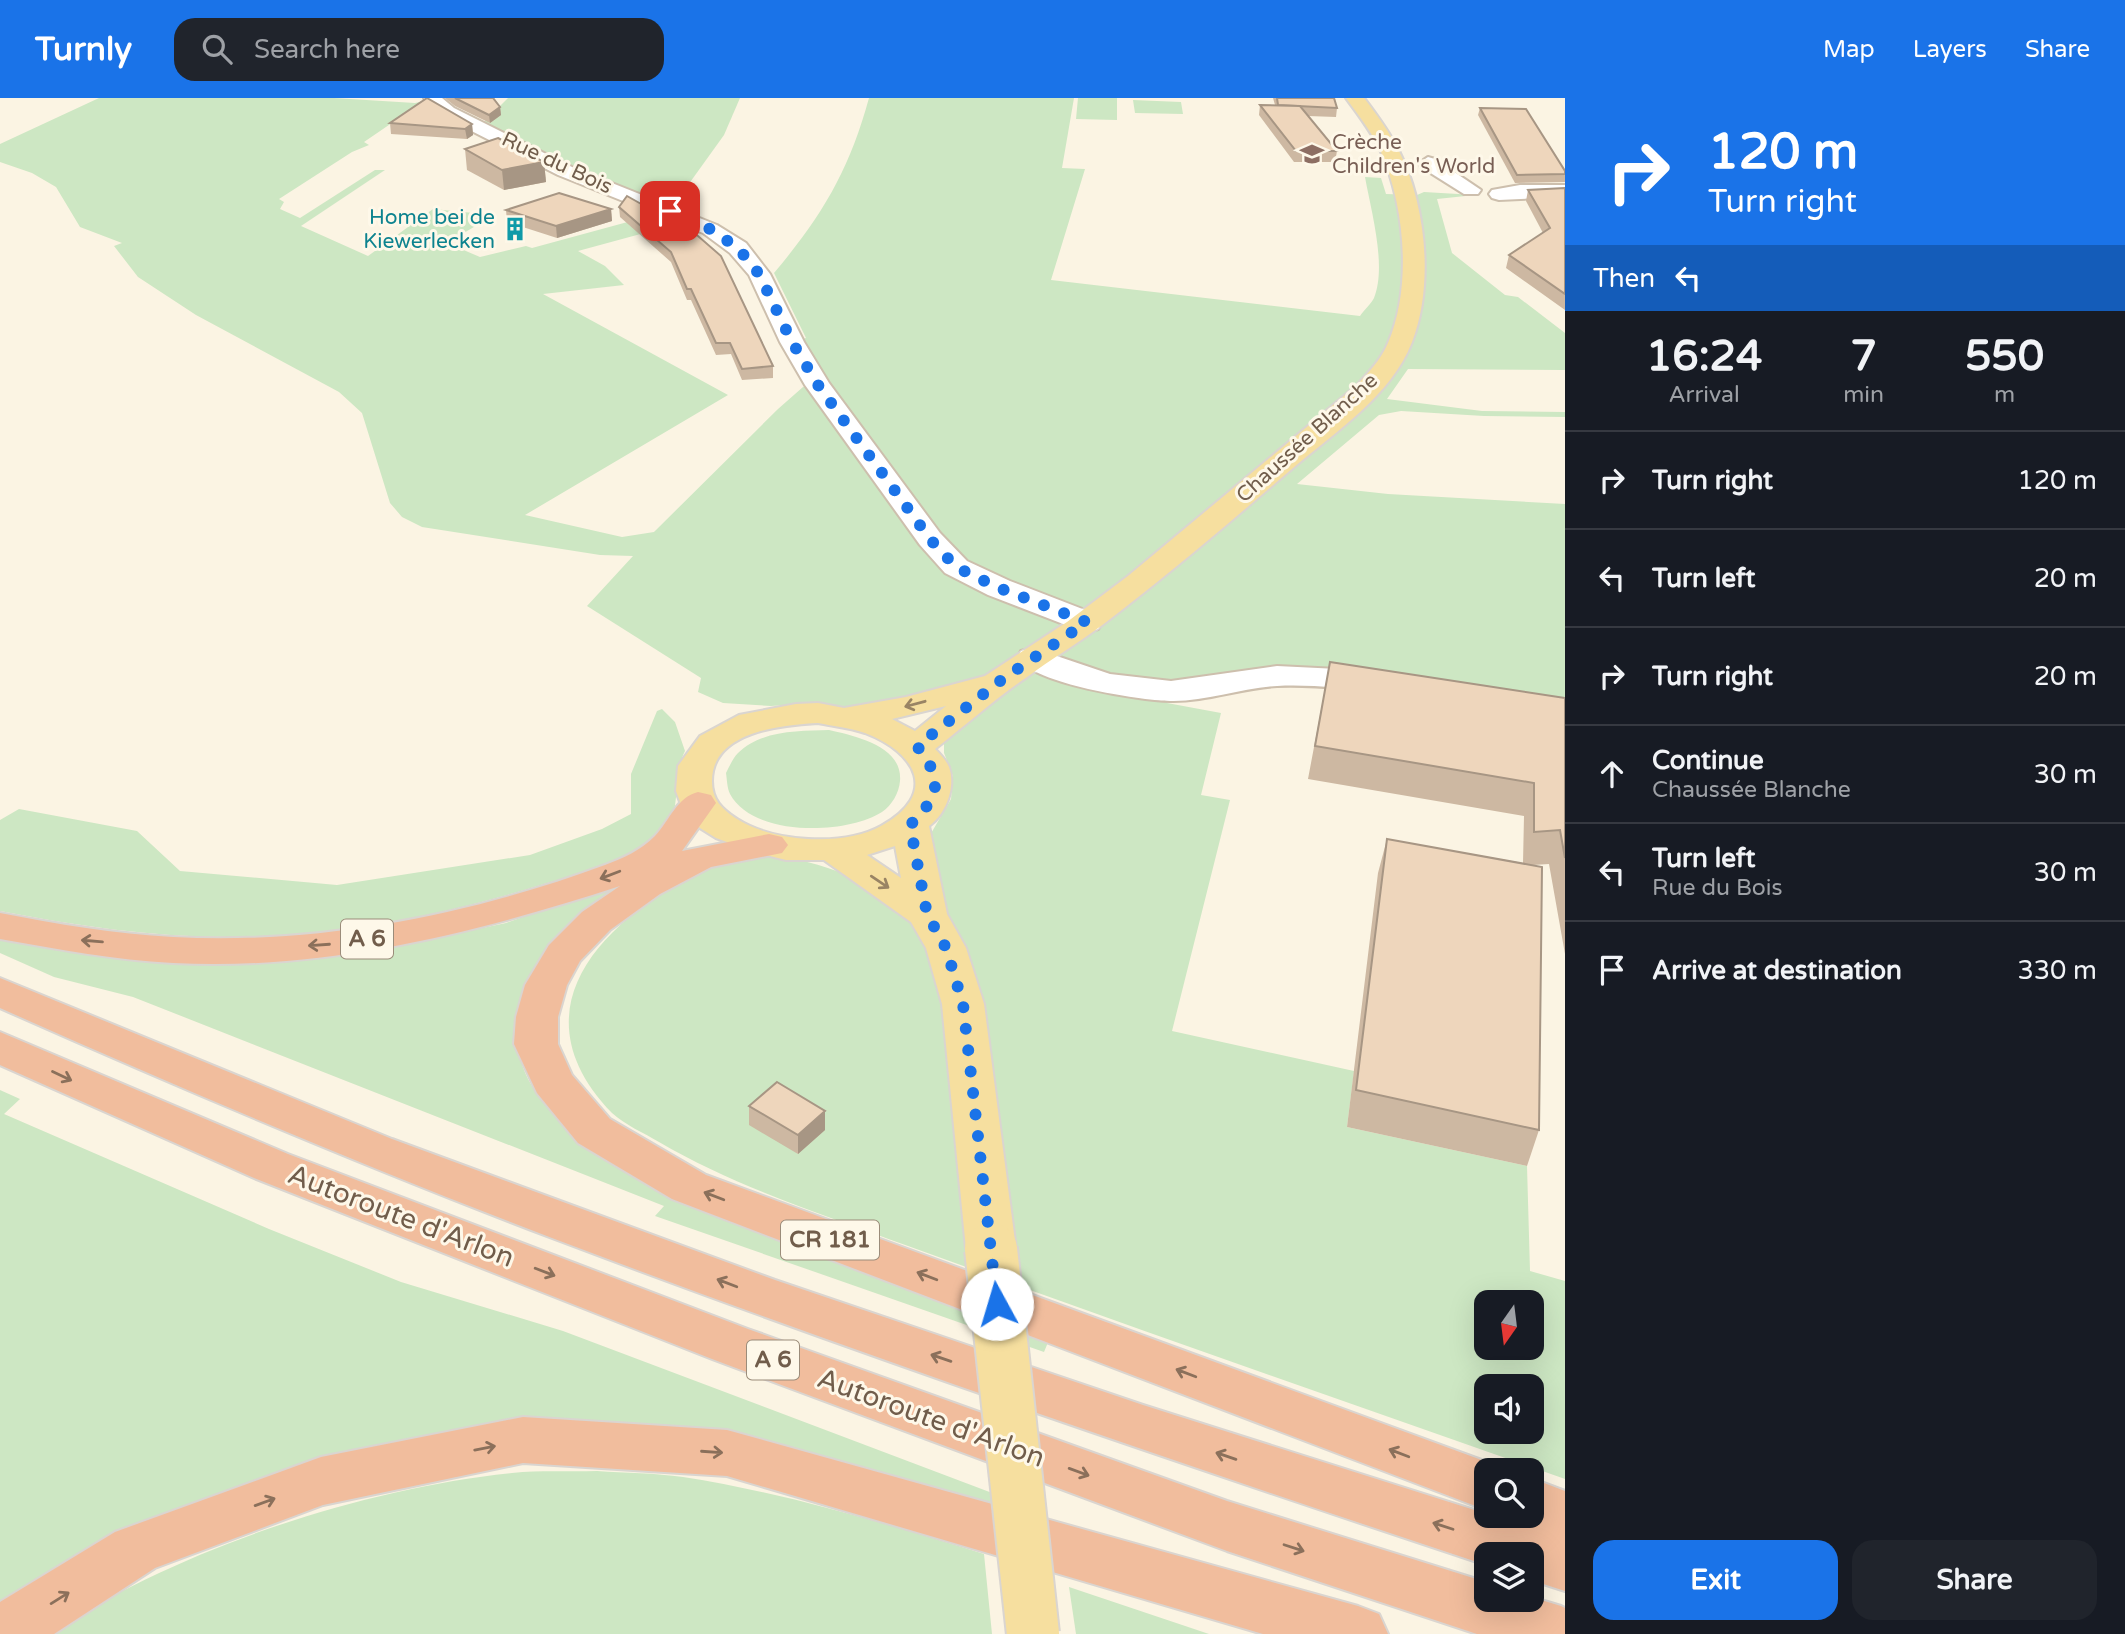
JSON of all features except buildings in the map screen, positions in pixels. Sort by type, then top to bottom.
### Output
[{"type":"highway","name":"A 6","points":[[0,926],[74,940],[199,951],[325,945],[415,932],[500,912],[613,875],[654,855],[678,833],[698,803]]},
{"type":"highway","name":"CR 181","points":[[769,845],[700,857],[646,886],[596,921],[563,954],[546,985],[537,1017],[536,1044],[552,1082],[594,1131],[689,1187],[1474,1481]]},
{"type":"highway","name":"Autoroute d'Arlon","points":[[0,992],[132,1052],[433,1172],[763,1296],[1228,1457],[1494,1542]]},
{"type":"highway","name":"Autoroute d'Arlon","points":[[0,1047],[88,1088],[271,1166],[730,1344],[1227,1526],[1561,1634]]},
{"type":"highway","points":[[2,1634],[135,1550],[321,1481],[523,1440],[727,1453],[1358,1634]]},
{"type":"highway","points":[[1544,1508],[1565,1516]]},
{"type":"highway","name":"Autoroute d'Arlon","points":[[1544,1558],[1565,1565]]},
{"type":"main road","name":"Chaussée Blanche","points":[[1004,678],[1087,622],[1222,514],[1360,395],[1383,370],[1400,344],[1409,312],[1414,278],[1412,245],[1395,167],[1381,133],[1355,98]]},
{"type":"main road","points":[[849,716],[887,728],[917,746],[932,765],[936,786],[929,807],[910,825],[889,837],[863,846],[834,850],[801,850],[769,845],[730,831],[714,821],[698,803],[692,783],[696,763],[710,745],[731,730],[757,720],[787,715],[849,716],[910,706],[1004,678]]},
{"type":"main road","points":[[917,746],[1004,678]]},
{"type":"main road","points":[[910,825],[927,914],[946,948],[963,1004],[1033,1634]]},
{"type":"main road","points":[[834,850],[927,914]]},
{"type":"street","name":"Rue du Bois","points":[[433,98],[438,106],[448,112],[565,172],[670,211],[710,229],[738,248],[759,274],[792,342],[818,385],[930,539],[956,567],[999,588],[1087,622]]},
{"type":"street","points":[[1428,163],[1472,190]]},
{"type":"street","points":[[1499,194],[1565,191]]},
{"type":"street","points":[[1033,658],[1107,684],[1171,691],[1277,676],[1359,679],[1414,685]]},
{"type":"green space","points":[[99,98],[334,98],[415,103],[424,101],[364,142],[369,145],[352,152],[279,199],[284,202],[280,209],[300,218],[375,170],[385,170],[301,226],[368,256],[433,209],[494,215],[447,243],[480,257],[526,246],[532,248],[657,214],[681,223],[578,251],[605,266],[624,285],[543,294],[728,395],[525,515],[622,537],[654,532],[778,409],[803,387],[818,385],[792,342],[806,338],[774,273],[806,232],[832,192],[852,148],[869,98],[1074,98],[1062,168],[1085,169],[1051,280],[1360,316],[1374,298],[1379,270],[1377,238],[1365,177],[1381,178],[1386,194],[1417,195],[1424,192],[1475,195],[1437,199],[1452,253],[1505,295],[1518,297],[1565,333],[1565,370],[1408,369],[1387,399],[1482,411],[1565,412],[1565,417],[1401,411],[1379,415],[1297,484],[1388,494],[1565,504],[1565,714],[1359,689],[1279,684],[1171,691],[1167,703],[1221,713],[1201,795],[1230,800],[1172,1031],[1354,1071],[1347,1127],[1527,1166],[1530,1271],[1565,1281],[1565,1479],[1544,1472],[1544,1458],[1506,1458],[781,1199],[688,1158],[612,1113],[586,1080],[572,1049],[569,1018],[575,989],[589,961],[610,935],[637,911],[691,877],[725,861],[750,856],[786,858],[828,868],[868,884],[926,913],[926,842],[951,799],[953,776],[944,753],[944,725],[1002,680],[858,709],[813,703],[771,706],[723,703],[698,692],[701,678],[587,606],[633,556],[600,555],[422,527],[402,517],[390,503],[362,413],[339,392],[196,315],[138,277],[114,246],[122,243],[80,227],[56,187],[32,173],[0,162],[0,144]]},
{"type":"green space","points":[[508,98],[740,98],[724,135],[673,206],[573,170],[484,122]]},
{"type":"green space","points":[[1078,98],[1117,98],[1117,120],[1076,119]]},
{"type":"green space","points":[[1133,100],[1181,102],[1183,114],[1135,113]]},
{"type":"green space","points":[[662,709],[675,722],[685,751],[670,824],[638,850],[576,875],[469,905],[392,922],[276,936],[207,937],[147,933],[0,911],[0,820],[19,809],[137,831],[180,871],[337,885],[530,855],[602,829],[631,814],[631,774],[657,711]]},
{"type":"green space","points":[[829,730],[864,740],[886,751],[894,759],[899,769],[900,781],[897,794],[882,812],[846,825],[801,828],[758,818],[742,808],[730,794],[726,773],[736,755],[747,745],[781,733]]},
{"type":"green space","points":[[637,877],[574,918],[558,935],[532,974],[518,1018],[517,1041],[522,1064],[532,1086],[543,1101],[583,1142],[1049,1340],[1044,1352],[655,1216],[664,1206],[133,997],[54,977],[0,953],[0,939],[325,955],[417,942],[506,923]]},
{"type":"green space","points":[[0,1090],[20,1099],[4,1114],[269,1229],[401,1282],[563,1331],[1048,1514],[1045,1526],[524,1421],[323,1456],[130,1526],[0,1607]]},
{"type":"green space","points":[[597,1471],[683,1477],[759,1491],[872,1520],[984,1554],[992,1634],[48,1634],[153,1576],[211,1550],[332,1509],[453,1481],[523,1472]]},
{"type":"green space","points":[[1069,1587],[1209,1634],[1076,1634]]},
{"type":"place","name":"Crèche Children's World","points":[[1312,154]]},
{"type":"place","name":"Home bei de Kiewerlecken","points":[[515,229]]},
{"type":"route","points":[[670,211],[710,229],[738,248],[759,274],[792,342],[818,385],[930,539],[956,567],[999,588],[1087,622],[1004,678],[917,746],[932,765],[936,786],[929,807],[910,825],[927,914],[946,948],[963,1004],[997,1304]]}]
